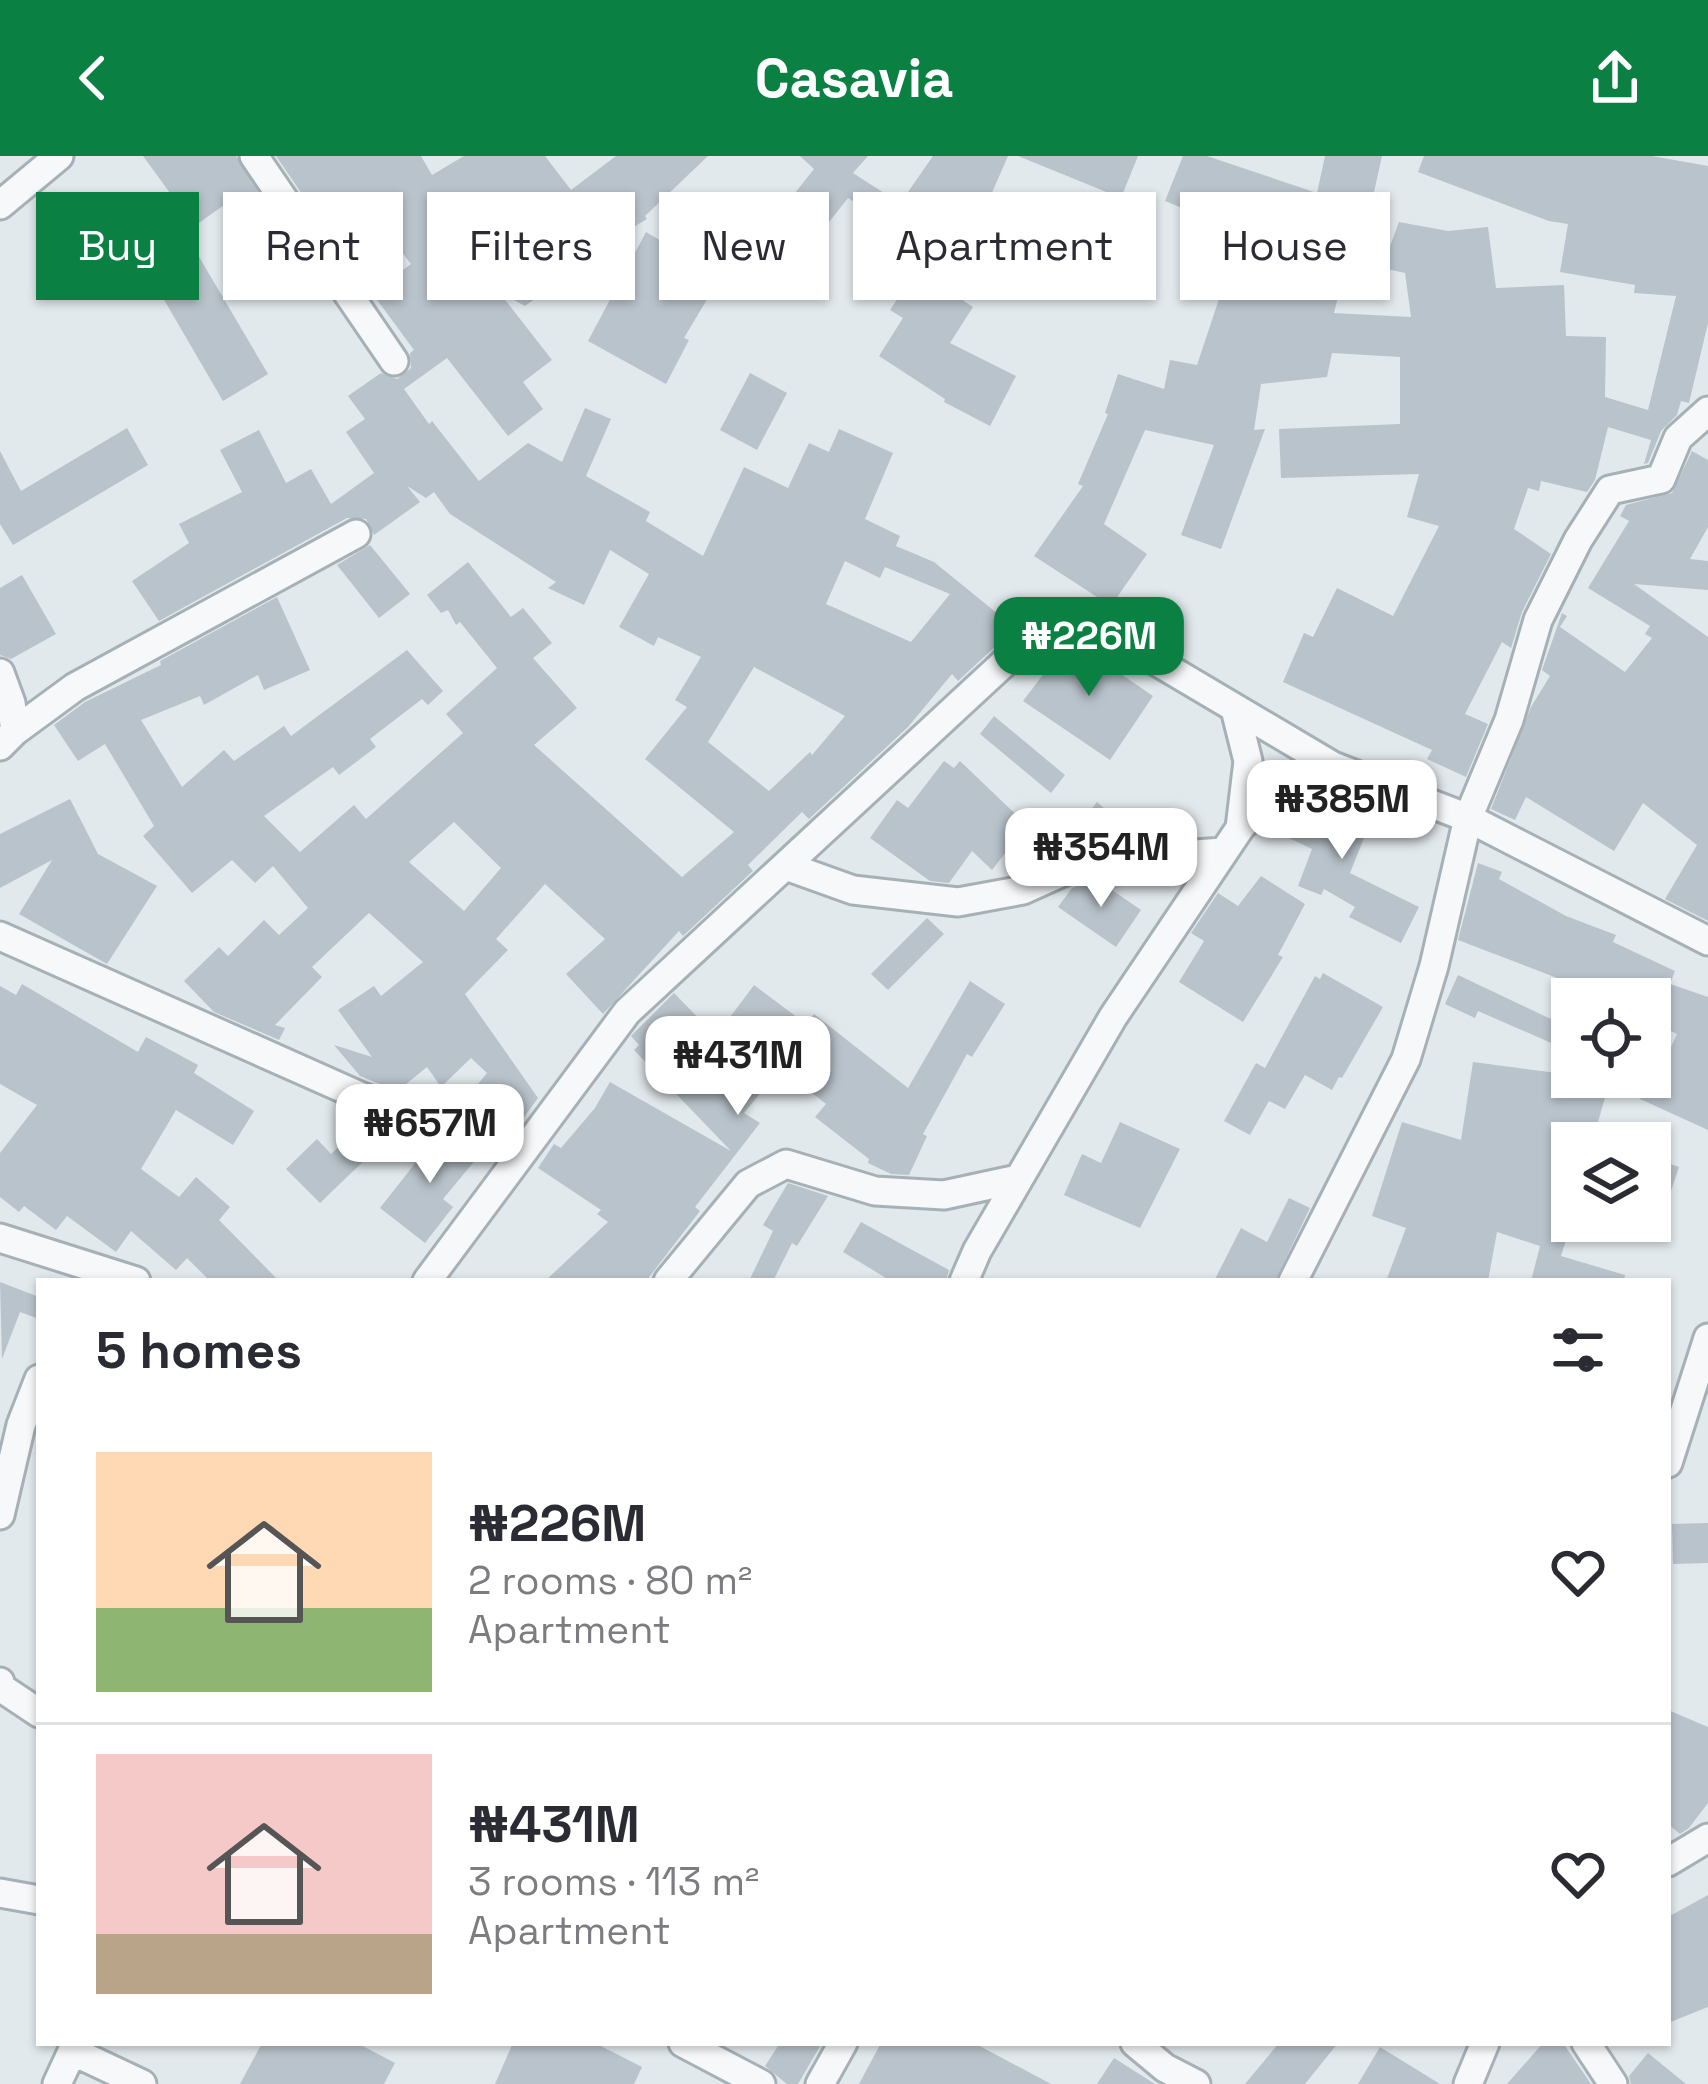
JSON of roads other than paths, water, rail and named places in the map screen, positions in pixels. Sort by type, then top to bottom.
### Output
[{"type":"street","points":[[0,205],[59,156]]},
{"type":"street","points":[[254,156],[394,361]]},
{"type":"street","points":[[1295,1278],[1406,1059],[1434,966],[1468,818],[1509,720],[1538,620],[1578,540],[1610,490],[1661,478],[1678,438],[1708,411]]},
{"type":"street","points":[[7,738],[75,687],[356,534]]},
{"type":"street","points":[[429,1278],[627,1012],[1043,627],[1072,617],[1096,625],[1333,766],[1468,818],[1708,941]]},
{"type":"street","points":[[0,673],[11,703],[7,738]]},
{"type":"street","points":[[1234,709],[1248,761],[1240,828]]},
{"type":"street","points":[[966,1278],[1113,1017],[1240,828],[1283,781],[1333,766]]},
{"type":"street","points":[[786,866],[853,890],[958,902],[1023,890],[1085,862],[1223,852]]},
{"type":"street","points":[[0,936],[360,1096],[388,1107],[427,1108],[522,1150]]},
{"type":"street","points":[[670,1278],[748,1184],[786,1164],[875,1191],[944,1195],[1018,1179]]},
{"type":"street","points":[[0,1238],[82,1273],[116,1278]]},
{"type":"street","points":[[1671,1454],[1708,1338]]},
{"type":"street","points":[[0,1516],[21,1425],[36,1387]]},
{"type":"street","points":[[0,1682],[36,1711]]},
{"type":"street","points":[[1671,1860],[1708,1838]]},
{"type":"street","points":[[0,1893],[36,1899]]},
{"type":"street","points":[[689,2046],[761,2084]]},
{"type":"street","points":[[820,2084],[841,2046]]},
{"type":"street","points":[[1139,2046],[1165,2068],[1196,2084]]},
{"type":"street","points":[[1468,2084],[1484,2046]]},
{"type":"street","points":[[1588,2046],[1613,2084]]},
{"type":"street","points":[[57,2084],[74,2047],[142,2084]]}]
